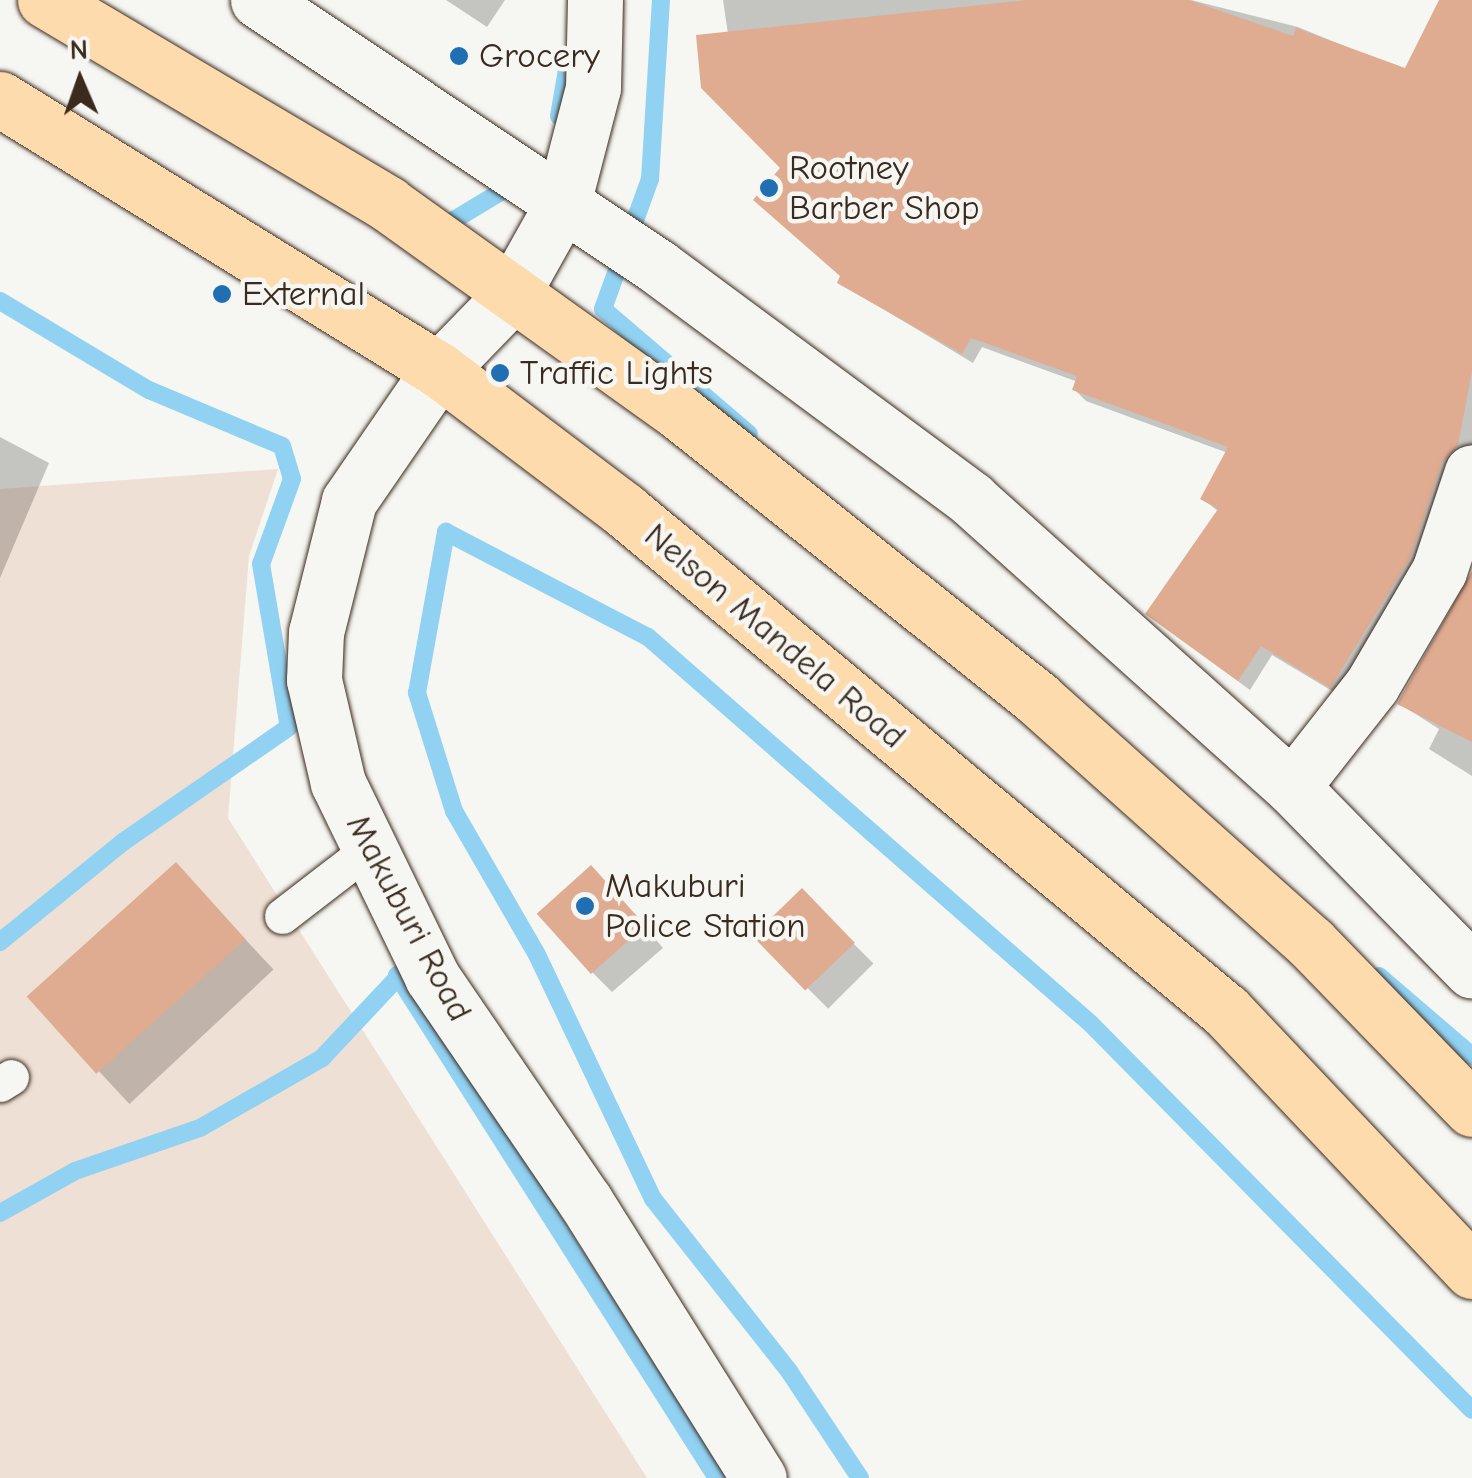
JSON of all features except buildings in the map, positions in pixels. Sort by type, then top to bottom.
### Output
[{"type":"main road","points":[[44,0],[388,204],[511,296],[680,413],[1038,699],[1311,943],[1472,1109]]},
{"type":"main road","name":"Nelson Mandela Road","points":[[0,98],[439,370],[624,510],[1226,1011],[1472,1271]]},
{"type":"street","points":[[258,0],[563,203],[972,499],[1292,787],[1472,971]]},
{"type":"street","name":"Makuburi Road","points":[[595,0],[593,88],[563,203],[511,296],[439,370],[350,501],[316,632],[314,680],[338,783],[432,977],[585,1200],[759,1478]]},
{"type":"street","points":[[1292,787],[1372,685],[1439,571],[1472,472]]},
{"type":"lane","points":[[282,916],[369,849]]},
{"type":"shaded area","points":[[278,469],[249,556],[228,818],[647,1478],[0,1478],[0,489]]},
{"type":"waterway","points":[[661,0],[650,179],[603,309],[749,434]]},
{"type":"waterway","points":[[559,116],[569,58]]},
{"type":"waterway","points":[[449,223],[517,182]]},
{"type":"waterway","points":[[0,301],[149,390],[282,446],[292,479],[261,564],[289,727],[123,842],[0,942]]},
{"type":"waterway","points":[[860,1478],[789,1371],[653,1199],[536,953],[454,811],[417,693],[446,532],[648,637],[1091,1024],[1472,1410]]},
{"type":"waterway","points":[[397,975],[717,1478]]},
{"type":"waterway","points":[[1379,976],[1472,1056]]},
{"type":"waterway","points":[[0,1213],[75,1171],[200,1128],[322,1058],[398,977]]},
{"type":"place","name":"Grocery","points":[[459,56]]},
{"type":"place","name":"Rootney Barber Shop","points":[[769,188]]},
{"type":"place","name":"External","points":[[222,294]]},
{"type":"place","name":"Traffic Lights","points":[[500,373]]},
{"type":"place","name":"Makuburi Police Station","points":[[585,906]]}]
